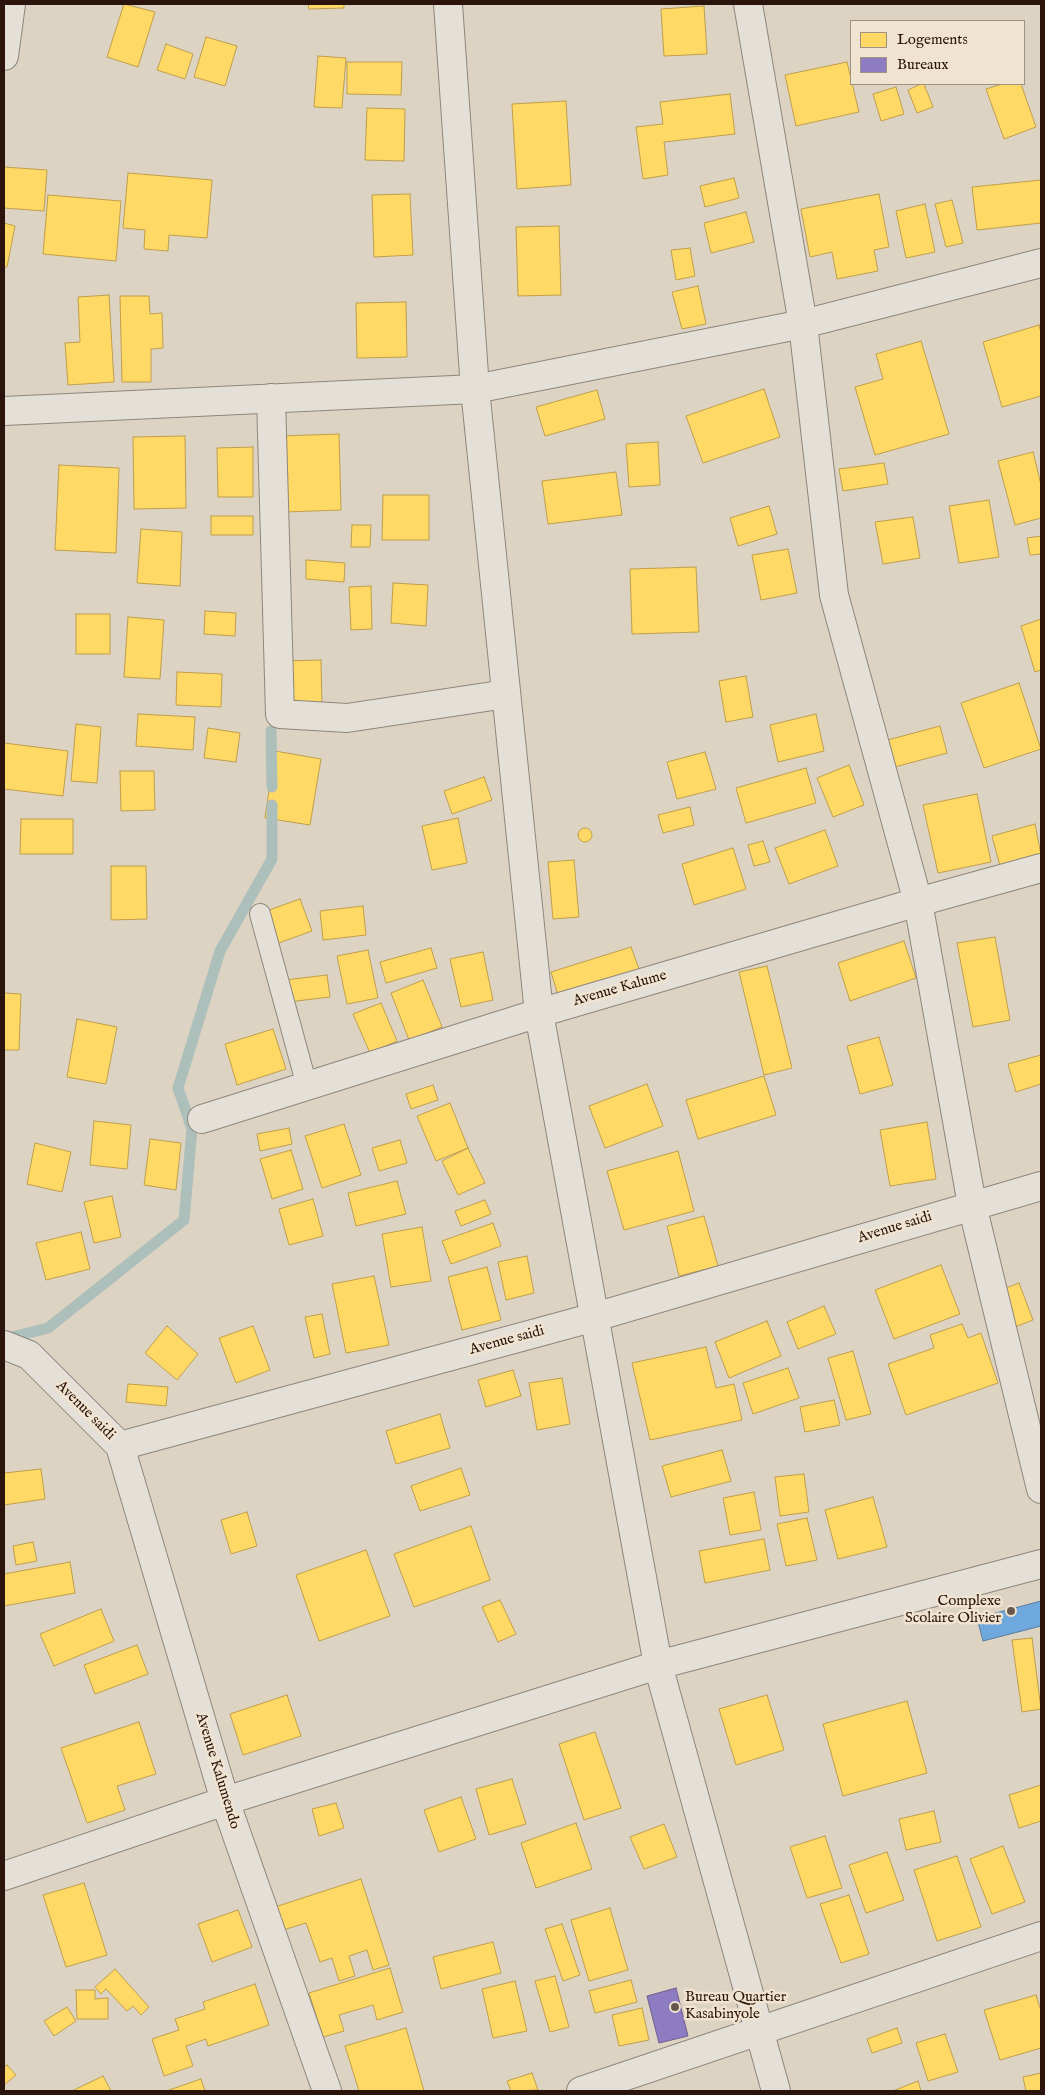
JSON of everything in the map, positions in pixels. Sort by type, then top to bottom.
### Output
[{"type":"street","points":[[4,56],[10,4]]},
{"type":"street","points":[[448,4],[474,389],[539,1013],[658,1665],[776,2091]]},
{"type":"street","points":[[748,4],[803,324],[834,595],[918,902],[972,1205],[1041,1489]]},
{"type":"street","points":[[4,411],[474,389],[803,324],[1041,263]]},
{"type":"street","points":[[271,398],[280,714],[347,718],[506,694]]},
{"type":"street","name":"Avenue Kalume","points":[[202,1119],[539,1013],[1041,868]]},
{"type":"street","name":"Avenue saidi","points":[[4,1345],[29,1355],[120,1446],[595,1317],[1041,1186]]},
{"type":"street","name":"Avenue Kalumendo","points":[[120,1446],[224,1801],[326,2091]]},
{"type":"street","points":[[4,1876],[224,1801],[658,1665],[1041,1564]]},
{"type":"street","points":[[581,2091],[1041,1936]]},
{"type":"lane","points":[[260,914],[307,1086]]},
{"type":"building: Logements","points":[[124,4],[155,12],[138,67],[107,57]]},
{"type":"building: Logements","points":[[308,4],[344,4],[344,8],[309,9]]},
{"type":"building: Logements","points":[[704,6],[707,54],[664,56],[661,9]]},
{"type":"building: Logements","points":[[206,37],[237,46],[225,86],[194,77]]},
{"type":"building: Logements","points":[[166,44],[193,54],[185,79],[157,70]]},
{"type":"building: Logements","points":[[318,56],[346,58],[342,108],[314,107]]},
{"type":"building: Logements","points":[[347,62],[402,62],[401,95],[347,94]]},
{"type":"building: Logements","points":[[847,62],[850,85],[853,85],[859,112],[796,126],[785,75]]},
{"type":"building: Logements","points":[[919,85],[924,85],[933,107],[917,113],[908,90]]},
{"type":"building: Logements","points":[[999,85],[1021,85],[1036,127],[1004,139],[986,89]]},
{"type":"building: Logements","points":[[896,87],[904,114],[881,121],[873,94]]},
{"type":"building: Logements","points":[[730,94],[735,134],[664,142],[668,175],[643,179],[636,127],[663,124],[660,102]]},
{"type":"building: Logements","points":[[566,101],[571,185],[517,189],[512,104]]},
{"type":"building: Logements","points":[[367,108],[405,109],[404,161],[365,160]]},
{"type":"building: Logements","points":[[4,167],[47,170],[44,211],[4,208]]},
{"type":"building: Logements","points":[[128,173],[212,180],[207,238],[169,235],[168,251],[144,249],[145,230],[123,228]]},
{"type":"building: Logements","points":[[734,178],[739,198],[705,207],[700,186]]},
{"type":"building: Logements","points":[[1041,180],[1041,223],[977,230],[972,187]]},
{"type":"building: Logements","points":[[410,194],[413,255],[374,257],[372,195]]},
{"type":"building: Logements","points":[[879,194],[889,247],[874,250],[878,271],[837,279],[832,252],[810,257],[801,209]]},
{"type":"building: Logements","points":[[48,195],[121,201],[116,261],[43,254]]},
{"type":"building: Logements","points":[[952,200],[963,243],[946,247],[935,204]]},
{"type":"building: Logements","points":[[925,204],[935,252],[906,258],[896,211]]},
{"type":"building: Logements","points":[[746,212],[754,242],[711,253],[704,223]]},
{"type":"building: Logements","points":[[4,223],[15,226],[7,267],[4,267]]},
{"type":"building: Logements","points":[[559,226],[561,295],[518,296],[516,227]]},
{"type":"building: Logements","points":[[690,248],[695,276],[676,280],[671,250]]},
{"type":"building: Logements","points":[[698,286],[706,324],[682,329],[672,292]]},
{"type":"building: Logements","points":[[109,295],[114,382],[68,385],[65,343],[80,342],[78,297]]},
{"type":"building: Logements","points":[[120,296],[149,296],[150,314],[162,313],[163,348],[151,349],[151,382],[122,382]]},
{"type":"building: Logements","points":[[406,302],[407,357],[357,358],[356,303]]},
{"type":"building: Logements","points":[[1039,325],[1041,333],[1041,396],[1002,407],[983,342]]},
{"type":"building: Logements","points":[[921,341],[949,434],[875,455],[855,387],[883,379],[876,354]]},
{"type":"building: Logements","points":[[764,389],[780,437],[703,463],[686,416]]},
{"type":"building: Logements","points":[[597,390],[605,419],[545,436],[536,407]]},
{"type":"building: Logements","points":[[339,434],[341,510],[285,512],[282,436]]},
{"type":"building: Logements","points":[[185,436],[186,508],[134,509],[133,437]]},
{"type":"building: Logements","points":[[658,442],[660,485],[629,487],[626,444]]},
{"type":"building: Logements","points":[[253,447],[253,497],[218,497],[217,448]]},
{"type":"building: Logements","points":[[1033,452],[1041,485],[1041,518],[1015,525],[998,461]]},
{"type":"building: Logements","points":[[884,463],[888,484],[843,491],[839,469]]},
{"type":"building: Logements","points":[[59,465],[119,468],[116,553],[55,550]]},
{"type":"building: Logements","points":[[616,472],[622,515],[548,524],[542,481]]},
{"type":"building: Logements","points":[[383,495],[429,495],[429,540],[382,540]]},
{"type":"building: Logements","points":[[989,500],[999,557],[959,563],[949,506]]},
{"type":"building: Logements","points":[[769,506],[777,534],[738,546],[730,518]]},
{"type":"building: Logements","points":[[211,516],[253,516],[253,535],[211,535]]},
{"type":"building: Logements","points":[[913,517],[920,558],[883,564],[875,522]]},
{"type":"building: Logements","points":[[352,525],[371,525],[370,547],[351,547]]},
{"type":"building: Logements","points":[[141,529],[182,532],[180,586],[137,583]]},
{"type":"building: Logements","points":[[1041,536],[1041,554],[1030,555],[1027,538]]},
{"type":"building: Logements","points":[[788,549],[797,593],[761,600],[752,555]]},
{"type":"building: Logements","points":[[306,560],[345,563],[344,582],[306,579]]},
{"type":"building: Logements","points":[[696,567],[699,632],[632,634],[630,569]]},
{"type":"building: Logements","points":[[393,583],[428,585],[426,626],[391,623]]},
{"type":"building: Logements","points":[[371,586],[372,629],[351,630],[349,587]]},
{"type":"building: Logements","points":[[205,611],[236,613],[235,636],[204,634]]},
{"type":"building: Logements","points":[[76,614],[110,614],[110,654],[76,654]]},
{"type":"building: Logements","points":[[128,617],[164,620],[160,679],[124,677]]},
{"type":"building: Logements","points":[[1041,619],[1041,670],[1035,672],[1021,626]]},
{"type":"building: Logements","points":[[321,660],[322,707],[286,708],[284,661]]},
{"type":"building: Logements","points":[[177,672],[222,674],[221,707],[176,705]]},
{"type":"building: Logements","points":[[746,676],[753,717],[726,722],[719,681]]},
{"type":"building: Logements","points":[[1019,683],[1041,749],[984,768],[961,703]]},
{"type":"building: Logements","points":[[138,714],[195,717],[193,750],[136,746]]},
{"type":"building: Logements","points":[[816,714],[824,751],[778,762],[770,725]]},
{"type":"building: Logements","points":[[76,724],[101,727],[97,783],[71,781]]},
{"type":"building: Logements","points":[[940,726],[947,753],[891,768],[884,741]]},
{"type":"building: Logements","points":[[208,728],[240,733],[236,762],[204,758]]},
{"type":"building: Logements","points":[[4,743],[68,751],[63,796],[4,789]]},
{"type":"building: Logements","points":[[275,751],[321,759],[310,825],[265,818]]},
{"type":"building: Logements","points":[[705,752],[716,789],[677,799],[667,762]]},
{"type":"building: Logements","points":[[849,765],[864,805],[833,817],[817,778]]},
{"type":"building: Logements","points":[[806,768],[816,803],[746,823],[736,788]]},
{"type":"building: Logements","points":[[120,771],[154,771],[155,810],[121,811]]},
{"type":"building: Logements","points":[[484,777],[492,800],[452,814],[444,791]]},
{"type":"building: Logements","points":[[977,794],[991,862],[938,873],[923,805]]},
{"type":"building: Logements","points":[[690,807],[694,825],[663,833],[658,815]]},
{"type":"building: Logements","points":[[458,818],[467,863],[432,870],[422,826]]},
{"type":"building: Logements","points":[[21,819],[73,819],[73,854],[20,854]]},
{"type":"building: Logements","points":[[1035,824],[1041,855],[1000,866],[992,836]]},
{"type":"building: Logements","points":[[582,828],[588,828],[592,835],[588,842],[582,842],[578,838],[578,832]]},
{"type":"building: Logements","points":[[825,830],[838,866],[789,884],[775,848]]},
{"type":"building: Logements","points":[[763,841],[770,862],[754,866],[748,845]]},
{"type":"building: Logements","points":[[733,848],[746,889],[694,905],[682,864]]},
{"type":"building: Logements","points":[[574,860],[579,917],[553,919],[548,862]]},
{"type":"building: Logements","points":[[111,866],[146,866],[147,919],[111,920]]},
{"type":"building: Logements","points":[[300,899],[312,931],[273,945],[261,913]]},
{"type":"building: Logements","points":[[363,906],[366,935],[323,940],[320,911]]},
{"type":"building: Logements","points":[[995,937],[1010,1020],[973,1027],[957,943]]},
{"type":"building: Logements","points":[[904,941],[916,978],[850,1001],[838,963]]},
{"type":"building: Logements","points":[[631,947],[639,969],[558,995],[551,972]]},
{"type":"building: Logements","points":[[431,948],[437,968],[386,983],[380,962]]},
{"type":"building: Logements","points":[[368,950],[378,998],[347,1004],[337,956]]},
{"type":"building: Logements","points":[[483,952],[493,1000],[461,1007],[450,959]]},
{"type":"building: Logements","points":[[767,966],[792,1068],[764,1075],[739,972]]},
{"type":"building: Logements","points":[[327,975],[330,997],[288,1002],[285,980]]},
{"type":"building: Logements","points":[[423,980],[442,1027],[409,1040],[391,993]]},
{"type":"building: Logements","points":[[4,993],[21,994],[19,1050],[4,1050]]},
{"type":"building: Logements","points":[[381,1003],[397,1041],[370,1053],[353,1014]]},
{"type":"building: Logements","points":[[77,1019],[117,1027],[106,1084],[67,1077]]},
{"type":"building: Logements","points":[[273,1029],[286,1069],[237,1085],[225,1044]]},
{"type":"building: Logements","points":[[879,1037],[893,1085],[860,1094],[847,1046]]},
{"type":"building: Logements","points":[[1041,1055],[1041,1084],[1016,1092],[1008,1064]]},
{"type":"building: Logements","points":[[764,1076],[776,1115],[698,1139],[686,1100]]},
{"type":"building: Logements","points":[[647,1084],[663,1126],[605,1148],[589,1106]]},
{"type":"building: Logements","points":[[433,1085],[438,1100],[411,1109],[406,1094]]},
{"type":"building: Logements","points":[[450,1103],[468,1148],[436,1161],[417,1116]]},
{"type":"building: Logements","points":[[94,1121],[131,1125],[127,1169],[90,1165]]},
{"type":"building: Logements","points":[[927,1122],[936,1179],[890,1186],[880,1130]]},
{"type":"building: Logements","points":[[344,1124],[361,1175],[322,1188],[305,1136]]},
{"type":"building: Logements","points":[[289,1128],[292,1144],[260,1151],[257,1134]]},
{"type":"building: Logements","points":[[150,1139],[181,1143],[176,1190],[144,1185]]},
{"type":"building: Logements","points":[[400,1140],[407,1163],[379,1171],[372,1148]]},
{"type":"building: Logements","points":[[35,1143],[71,1152],[62,1192],[27,1184]]},
{"type":"building: Logements","points":[[468,1148],[485,1183],[458,1195],[442,1161]]},
{"type":"building: Logements","points":[[291,1150],[303,1189],[272,1199],[260,1159]]},
{"type":"building: Logements","points":[[678,1151],[694,1211],[624,1230],[607,1171]]},
{"type":"building: Logements","points":[[397,1181],[406,1214],[356,1226],[348,1193]]},
{"type":"building: Logements","points":[[112,1196],[121,1237],[94,1243],[84,1202]]},
{"type":"building: Logements","points":[[313,1199],[323,1236],[289,1245],[279,1209]]},
{"type":"building: Logements","points":[[485,1200],[491,1214],[461,1226],[455,1211]]},
{"type":"building: Logements","points":[[704,1216],[718,1266],[679,1276],[667,1226]]},
{"type":"building: Logements","points":[[493,1223],[501,1246],[451,1264],[442,1241]]},
{"type":"building: Logements","points":[[422,1227],[431,1281],[391,1287],[382,1234]]},
{"type":"building: Logements","points":[[81,1232],[90,1269],[46,1280],[36,1243]]},
{"type":"building: Logements","points":[[527,1256],[534,1293],[506,1300],[498,1262]]},
{"type":"building: Logements","points":[[941,1265],[960,1314],[894,1339],[875,1290]]},
{"type":"building: Logements","points":[[487,1267],[501,1320],[462,1330],[448,1277]]},
{"type":"building: Logements","points":[[374,1276],[389,1345],[346,1353],[332,1284]]},
{"type":"building: Logements","points":[[1019,1283],[1033,1320],[1015,1327],[1001,1290]]},
{"type":"building: Logements","points":[[824,1306],[836,1334],[798,1349],[787,1322]]},
{"type":"building: Logements","points":[[322,1314],[330,1354],[314,1358],[305,1317]]},
{"type":"building: Logements","points":[[767,1321],[781,1356],[729,1378],[715,1342]]},
{"type":"building: Logements","points":[[962,1324],[968,1338],[981,1333],[998,1383],[906,1415],[888,1364],[934,1348],[930,1335]]},
{"type":"building: Logements","points":[[167,1326],[198,1354],[177,1380],[145,1353]]},
{"type":"building: Logements","points":[[253,1326],[270,1370],[236,1383],[219,1338]]},
{"type":"building: Logements","points":[[706,1347],[716,1388],[734,1384],[742,1420],[650,1440],[632,1363]]},
{"type":"building: Logements","points":[[853,1351],[871,1414],[846,1420],[828,1358]]},
{"type":"building: Logements","points":[[788,1368],[799,1398],[753,1414],[743,1383]]},
{"type":"building: Logements","points":[[513,1370],[521,1396],[486,1407],[478,1380]]},
{"type":"building: Logements","points":[[562,1378],[570,1424],[537,1430],[529,1383]]},
{"type":"building: Logements","points":[[128,1384],[168,1387],[166,1406],[126,1402]]},
{"type":"building: Logements","points":[[834,1400],[840,1425],[805,1432],[800,1407]]},
{"type":"building: Logements","points":[[440,1414],[450,1448],[396,1464],[386,1431]]},
{"type":"building: Logements","points":[[722,1450],[731,1481],[671,1497],[662,1466]]},
{"type":"building: Logements","points":[[461,1468],[470,1495],[420,1511],[411,1486]]},
{"type":"building: Logements","points":[[41,1469],[45,1499],[4,1505],[4,1473]]},
{"type":"building: Logements","points":[[804,1474],[809,1512],[780,1516],[775,1477]]},
{"type":"building: Logements","points":[[754,1492],[761,1530],[730,1535],[723,1498]]},
{"type":"building: Logements","points":[[873,1497],[887,1547],[838,1559],[825,1510]]},
{"type":"building: Logements","points":[[247,1512],[257,1546],[231,1554],[221,1520]]},
{"type":"building: Logements","points":[[807,1518],[817,1560],[786,1566],[777,1524]]},
{"type":"building: Logements","points":[[471,1526],[490,1580],[414,1607],[394,1554]]},
{"type":"building: Logements","points":[[764,1539],[770,1570],[705,1583],[699,1551]]},
{"type":"building: Logements","points":[[33,1542],[37,1561],[16,1565],[13,1546]]},
{"type":"building: Logements","points":[[366,1550],[390,1616],[319,1641],[296,1575]]},
{"type":"building: Logements","points":[[70,1562],[75,1593],[4,1606],[4,1574]]},
{"type":"building: Logements","points":[[500,1600],[516,1634],[498,1642],[482,1607]]},
{"type":"building: Logements","points":[[101,1609],[114,1641],[54,1666],[40,1634]]},
{"type":"building: Logements","points":[[1032,1638],[1041,1709],[1022,1712],[1012,1640]]},
{"type":"building: Logements","points":[[137,1645],[148,1674],[95,1694],[84,1665]]},
{"type":"building: Logements","points":[[287,1695],[301,1736],[243,1755],[230,1714]]},
{"type":"building: Logements","points":[[767,1695],[784,1750],[736,1765],[719,1709]]},
{"type":"building: Logements","points":[[907,1701],[927,1773],[843,1796],[823,1724]]},
{"type":"building: Logements","points":[[139,1722],[156,1774],[117,1786],[125,1810],[87,1823],[61,1748]]},
{"type":"building: Logements","points":[[595,1732],[621,1808],[584,1820],[559,1744]]},
{"type":"building: Logements","points":[[512,1779],[526,1824],[489,1835],[476,1789]]},
{"type":"building: Logements","points":[[1041,1785],[1041,1821],[1019,1828],[1009,1795]]},
{"type":"building: Logements","points":[[461,1797],[476,1839],[439,1852],[424,1810]]},
{"type":"building: Logements","points":[[336,1803],[344,1828],[319,1836],[312,1809]]},
{"type":"building: Logements","points":[[934,1811],[941,1842],[906,1850],[899,1819]]},
{"type":"building: Logements","points":[[576,1823],[592,1869],[536,1888],[521,1843]]},
{"type":"building: Logements","points":[[664,1824],[677,1857],[644,1869],[630,1837]]},
{"type":"building: Logements","points":[[825,1836],[842,1888],[807,1898],[790,1847]]},
{"type":"building: Logements","points":[[1003,1846],[1025,1902],[992,1914],[970,1859]]},
{"type":"building: Logements","points":[[887,1852],[904,1900],[866,1913],[849,1865]]},
{"type":"building: Logements","points":[[957,1856],[981,1927],[937,1941],[914,1870]]},
{"type":"building: Logements","points":[[361,1879],[389,1965],[373,1970],[367,1950],[349,1956],[355,1976],[339,1981],[332,1958],[320,1962],[306,1923],[283,1930],[275,1907]]},
{"type":"building: Logements","points":[[84,1883],[107,1955],[66,1967],[43,1895]]},
{"type":"building: Logements","points":[[849,1895],[869,1954],[841,1963],[820,1904]]},
{"type":"building: Logements","points":[[610,1908],[628,1970],[589,1981],[571,1920]]},
{"type":"building: Logements","points":[[238,1910],[252,1947],[212,1962],[198,1924]]},
{"type":"building: Logements","points":[[562,1924],[580,1975],[563,1981],[545,1929]]},
{"type":"building: Logements","points":[[493,1942],[501,1973],[441,1989],[433,1957]]},
{"type":"building: Logements","points":[[390,1968],[403,2012],[377,2020],[373,2005],[339,2015],[344,2031],[323,2037],[309,1993]]},
{"type":"building: Logements","points":[[115,1969],[149,2007],[141,2015],[133,2006],[127,2011],[106,1989],[101,1994],[95,1987]]},
{"type":"building: Logements","points":[[555,1976],[569,2027],[550,2032],[535,1981]]},
{"type":"building: Logements","points":[[631,1980],[637,2002],[595,2013],[589,1991]]},
{"type":"building: Logements","points":[[515,1981],[527,2031],[493,2038],[482,1989]]},
{"type":"building: Logements","points":[[255,1984],[269,2025],[208,2046],[206,2039],[186,2046],[193,2066],[164,2076],[152,2039],[179,2030],[175,2019],[205,2009],[203,2002]]},
{"type":"building: Logements","points":[[76,1990],[95,1990],[95,1999],[108,1998],[108,2019],[77,2019]]},
{"type":"building: Logements","points":[[1036,1995],[1041,2011],[1041,2048],[1000,2060],[984,2010]]},
{"type":"building: Logements","points":[[67,2007],[76,2021],[54,2036],[44,2021]]},
{"type":"building: Logements","points":[[642,2008],[649,2040],[619,2046],[612,2015]]},
{"type":"building: Logements","points":[[406,2028],[424,2091],[359,2091],[345,2046]]},
{"type":"building: Logements","points":[[897,2028],[902,2043],[872,2053],[867,2039]]},
{"type":"building: Logements","points":[[945,2034],[958,2072],[928,2081],[916,2043]]},
{"type":"building: Logements","points":[[7,2065],[16,2075],[4,2085],[4,2068]]},
{"type":"building: Logements","points":[[532,2073],[538,2090],[511,2091],[507,2081]]},
{"type":"building: Logements","points":[[1041,2073],[1041,2091],[1026,2091],[1023,2077]]},
{"type":"building: Logements","points":[[103,2076],[111,2091],[72,2091]]},
{"type":"building: Logements","points":[[201,2079],[205,2091],[169,2090]]},
{"type":"building: Logements","points":[[918,2081],[921,2091],[893,2091]]},
{"type":"building: Bureaux","points":[[676,1988],[688,2036],[659,2043],[647,1996]]},
{"type":"building: Écoles","points":[[1041,1601],[1041,1626],[983,1641],[977,1618]]},
{"type":"waterway","points":[[271,731],[272,787]]},
{"type":"waterway","points":[[4,1339],[48,1328],[184,1220],[192,1129],[178,1088],[220,951],[272,859],[272,805]]},
{"type":"place","name":"Complexe Scolaire Olivier","points":[[1011,1611]]},
{"type":"place","name":"Bureau Quartier Kasabinyole","points":[[675,2007]]}]
